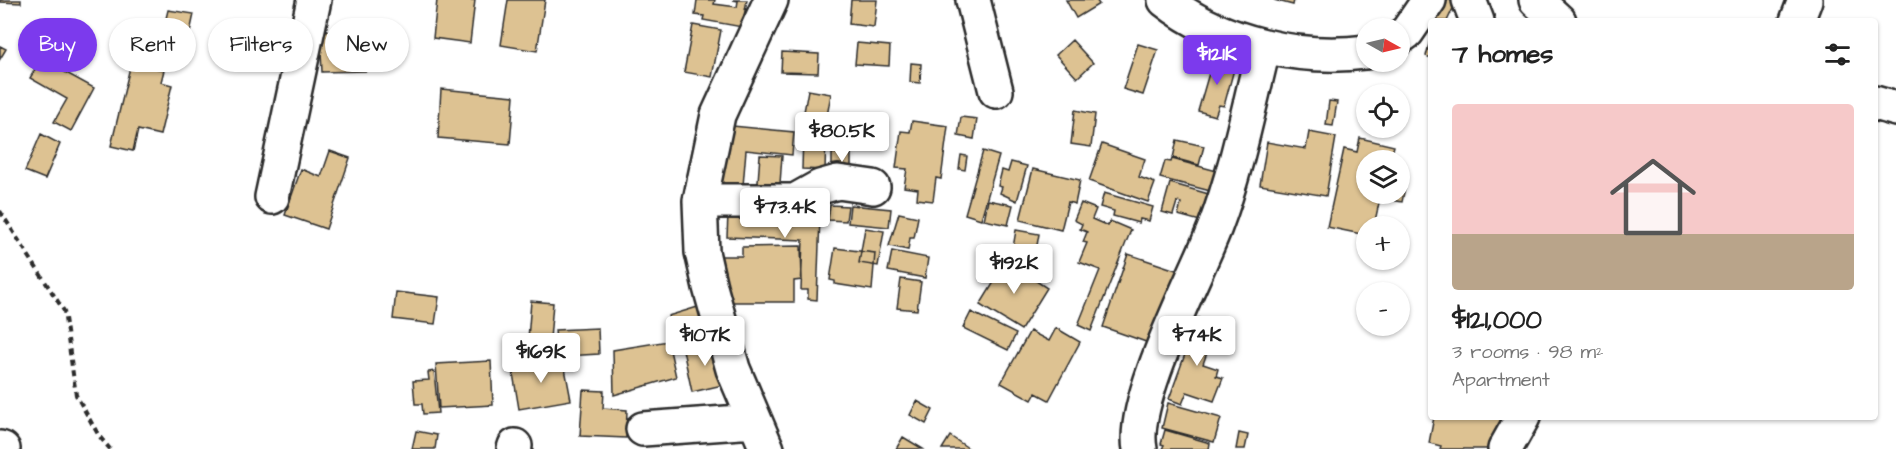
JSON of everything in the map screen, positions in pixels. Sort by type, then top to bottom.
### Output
[{"type":"street","points":[[273,197],[314,0]]},
{"type":"street","points":[[643,429],[760,435],[733,369],[702,252],[700,201],[718,115],[771,0]]},
{"type":"street","points":[[973,0],[996,91]]},
{"type":"street","points":[[1166,0],[1209,26],[1264,46],[1327,53],[1356,52]]},
{"type":"street","points":[[1410,28],[1429,0]]},
{"type":"street","points":[[1469,0],[1476,18]]},
{"type":"street","points":[[1798,18],[1805,0]]},
{"type":"street","points":[[1140,449],[1140,419],[1149,387],[1215,226],[1264,46]]},
{"type":"street","points":[[1878,104],[1896,109]]},
{"type":"street","points":[[700,201],[795,201],[820,187],[838,182],[873,187]]},
{"type":"street","points":[[1505,449],[1521,420]]},
{"type":"path","points":[[0,211],[64,311],[76,394],[99,436],[110,449]]},
{"type":"building","points":[[0,0],[21,0],[21,3],[0,2]]},
{"type":"building","points":[[437,0],[475,0],[470,43],[433,38]]},
{"type":"building","points":[[508,0],[545,0],[537,51],[501,45]]},
{"type":"building","points":[[697,0],[715,0],[714,4],[737,7],[738,1],[733,0],[747,0],[742,27],[703,20],[704,16],[695,15]]},
{"type":"building","points":[[851,0],[877,0],[874,27],[849,24]]},
{"type":"building","points":[[1066,0],[1096,0],[1099,4],[1076,18]]},
{"type":"building","points":[[1274,0],[1294,0],[1293,5]]},
{"type":"building","points":[[1436,0],[1457,0],[1448,18],[1428,18],[1428,31],[1422,28]]},
{"type":"building","points":[[168,10],[194,14],[193,18],[166,18]]},
{"type":"building","points":[[693,25],[721,30],[712,77],[684,72]]},
{"type":"building","points":[[320,31],[325,31],[325,72],[322,72]]},
{"type":"building","points":[[1072,40],[1093,63],[1077,78],[1056,55]]},
{"type":"building","points":[[857,43],[890,46],[889,66],[855,64]]},
{"type":"building","points":[[1138,44],[1158,50],[1143,95],[1123,89]]},
{"type":"building","points":[[0,46],[6,49],[0,59]]},
{"type":"building","points":[[782,52],[819,54],[818,73],[781,72]]},
{"type":"building","points":[[1214,56],[1236,62],[1224,106],[1219,105],[1215,116],[1198,111]]},
{"type":"building","points":[[911,63],[921,64],[920,83],[910,82]]},
{"type":"building","points":[[33,72],[65,72],[94,88],[71,131],[54,122],[67,99],[30,78]]},
{"type":"building","points":[[129,72],[164,72],[161,82],[172,85],[160,135],[138,130],[133,151],[111,146]]},
{"type":"building","points":[[441,89],[514,96],[510,144],[438,138]]},
{"type":"building","points":[[808,90],[831,94],[824,133],[801,128]]},
{"type":"building","points":[[1329,101],[1337,102],[1333,126],[1326,125]]},
{"type":"building","points":[[1075,110],[1095,114],[1091,147],[1071,144]]},
{"type":"building","points":[[961,117],[977,119],[974,139],[958,136]]},
{"type":"building","points":[[912,121],[948,126],[941,179],[936,178],[933,201],[917,199],[918,189],[904,187],[907,169],[896,168],[901,131],[910,132]]},
{"type":"building","points":[[722,125],[794,132],[792,155],[746,150],[742,198],[715,195]]},
{"type":"building","points":[[1309,132],[1336,137],[1326,196],[1260,185],[1267,142],[1306,149]]},
{"type":"building","points":[[41,134],[60,144],[45,179],[25,171]]},
{"type":"building","points":[[803,135],[826,137],[825,170],[802,169]]},
{"type":"building","points":[[1360,138],[1394,146],[1393,150],[1357,150]]},
{"type":"building","points":[[1177,140],[1204,146],[1199,165],[1173,158]]},
{"type":"building","points":[[1102,144],[1145,159],[1139,177],[1155,183],[1148,202],[1089,181]]},
{"type":"building","points":[[1344,149],[1356,152],[1356,204],[1379,204],[1376,216],[1356,216],[1356,233],[1327,227]]},
{"type":"building","points":[[330,151],[350,158],[326,229],[285,215],[301,169],[321,177]]},
{"type":"building","points":[[983,151],[999,156],[981,219],[965,214]]},
{"type":"building","points":[[832,153],[851,153],[851,173],[832,173]]},
{"type":"building","points":[[760,155],[782,156],[779,197],[757,195]]},
{"type":"building","points":[[961,155],[967,156],[965,170],[959,169]]},
{"type":"building","points":[[1172,159],[1228,174],[1222,194],[1160,178],[1165,161],[1171,162]]},
{"type":"building","points":[[1011,162],[1027,166],[1017,201],[1000,193],[1002,187],[998,186],[1002,170],[1008,172]]},
{"type":"building","points":[[1033,169],[1080,180],[1075,204],[1068,202],[1061,230],[1020,220]]},
{"type":"building","points":[[1170,183],[1219,197],[1200,221],[1178,215],[1181,203],[1177,202],[1173,215],[1162,212]]},
{"type":"building","points":[[1104,193],[1153,207],[1149,221],[1140,219],[1139,223],[1113,216],[1114,211],[1100,207]]},
{"type":"building","points":[[988,200],[1013,205],[1008,225],[984,220]]},
{"type":"building","points":[[1081,203],[1096,209],[1092,219],[1108,226],[1110,221],[1131,230],[1091,331],[1078,325],[1100,270],[1079,262],[1087,243],[1083,242],[1087,232],[1080,229],[1082,224],[1074,220]]},
{"type":"building","points":[[830,205],[848,206],[846,221],[828,220]]},
{"type":"building","points":[[850,205],[891,209],[889,227],[848,223]]},
{"type":"building","points":[[899,213],[918,217],[914,238],[910,238],[908,250],[889,246]]},
{"type":"building","points":[[728,214],[820,217],[817,300],[808,299],[808,290],[801,290],[803,240],[727,237]]},
{"type":"building","points":[[865,228],[884,231],[878,266],[859,263]]},
{"type":"building","points":[[1016,230],[1039,234],[1036,251],[1013,248]]},
{"type":"building","points":[[801,246],[802,280],[794,281],[794,302],[721,302],[721,256],[742,256],[742,247]]},
{"type":"building","points":[[835,248],[875,253],[872,290],[835,284],[835,281],[830,280]]},
{"type":"building","points":[[892,251],[928,258],[925,278],[888,271]]},
{"type":"building","points":[[1128,254],[1185,273],[1149,343],[1103,327]]},
{"type":"building","points":[[1016,263],[1032,273],[1030,277],[1047,288],[1021,330],[980,305],[1005,264],[1012,268]]},
{"type":"building","points":[[901,279],[921,282],[917,310],[897,308]]},
{"type":"building","points":[[396,292],[439,297],[435,324],[393,319]]},
{"type":"building","points":[[531,301],[553,303],[550,339],[539,338],[538,355],[519,353],[520,338],[528,339]]},
{"type":"building","points":[[701,306],[707,326],[673,336],[668,316]]},
{"type":"building","points":[[971,312],[1016,334],[1008,350],[963,328]]},
{"type":"building","points":[[1198,318],[1217,325],[1203,364],[1218,369],[1216,376],[1223,378],[1214,401],[1187,392],[1182,404],[1169,399]]},
{"type":"building","points":[[598,328],[599,354],[548,357],[547,342],[556,341],[555,330]]},
{"type":"building","points":[[1056,328],[1080,342],[1049,400],[1036,393],[1032,400],[1001,383],[1030,331],[1049,341]]},
{"type":"building","points":[[668,341],[676,377],[614,395],[613,350]]},
{"type":"building","points":[[718,343],[727,384],[692,392],[683,350]]},
{"type":"building","points":[[563,358],[571,400],[519,409],[512,367]]},
{"type":"building","points":[[491,361],[493,405],[439,408],[436,364]]},
{"type":"building","points":[[434,371],[438,413],[423,414],[422,404],[415,404],[413,381],[429,380],[428,372]]},
{"type":"building","points":[[583,390],[604,391],[603,408],[627,410],[626,438],[580,436]]},
{"type":"building","points":[[917,401],[933,410],[926,424],[910,415]]},
{"type":"building","points":[[1168,403],[1221,418],[1214,442],[1162,428]]},
{"type":"building","points":[[1433,420],[1500,420],[1493,449],[1440,449],[1441,446],[1429,443]]},
{"type":"building","points":[[1165,430],[1210,443],[1209,449],[1162,449]]},
{"type":"building","points":[[416,431],[437,435],[435,449],[412,449]]},
{"type":"building","points":[[1239,433],[1248,435],[1245,449],[1236,449]]},
{"type":"building","points":[[950,436],[968,448],[942,449]]},
{"type":"building","points":[[903,437],[923,449],[896,449]]}]
